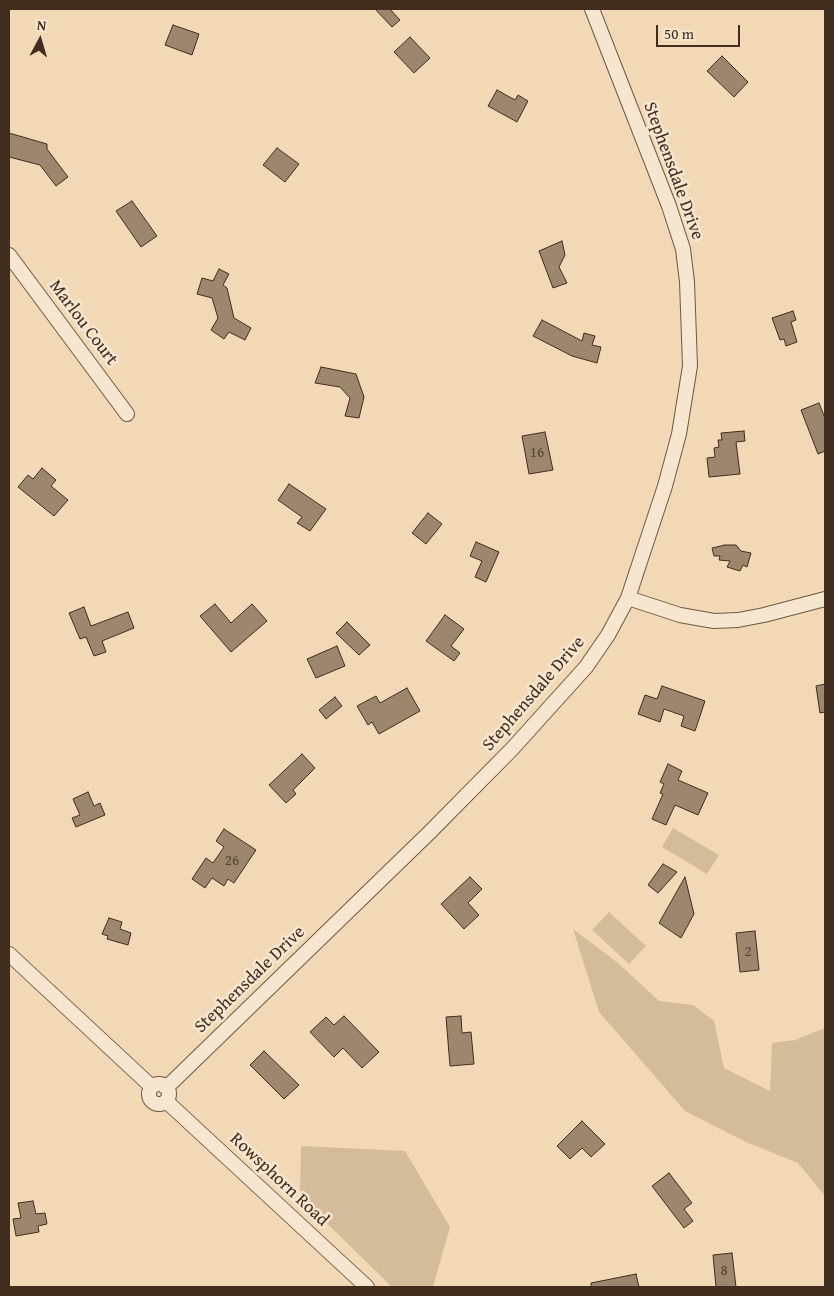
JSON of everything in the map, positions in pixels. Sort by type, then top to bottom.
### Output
[{"type":"street","name":"Stephensdale Drive","points":[[162,1092],[429,833],[512,749],[586,666],[608,635],[628,598],[665,486],[678,434],[690,366],[687,282],[683,249],[669,206],[592,9]]},
{"type":"street","name":"Marlou Court","points":[[9,255],[127,414]]},
{"type":"street","points":[[628,598],[680,615],[714,620],[738,620],[825,599]]},
{"type":"street","name":"Rowsphorn Road","points":[[9,954],[162,1092],[367,1287]]},
{"type":"shaded area","points":[[673,828],[719,855],[707,874],[662,847]]},
{"type":"shaded area","points":[[609,912],[646,946],[629,964],[592,930]]},
{"type":"shaded area","points":[[573,929],[618,963],[659,1001],[693,1005],[714,1021],[724,1068],[770,1091],[772,1043],[795,1040],[825,1028],[825,1196],[798,1163],[746,1142],[685,1111],[599,1012]]},
{"type":"shaded area","points":[[301,1146],[405,1151],[450,1227],[433,1287],[392,1287],[300,1197]]},
{"type":"building","points":[[375,9],[390,9],[400,20],[392,27]]},
{"type":"building","points":[[173,25],[199,34],[192,55],[165,45]]},
{"type":"building","points":[[410,37],[430,58],[414,73],[394,52]]},
{"type":"building","points":[[722,56],[748,82],[734,97],[707,71]]},
{"type":"building","points":[[497,90],[515,100],[518,95],[528,101],[517,122],[488,106]]},
{"type":"building","points":[[9,133],[47,144],[47,149],[68,177],[56,186],[40,165],[9,157]]},
{"type":"building","points":[[277,148],[299,164],[285,182],[263,165]]},
{"type":"building","points":[[132,201],[157,236],[141,247],[116,211]]},
{"type":"building","points":[[562,241],[565,255],[559,267],[567,283],[553,288],[539,251]]},
{"type":"building","points":[[219,269],[229,274],[223,285],[227,288],[234,318],[251,328],[245,340],[229,332],[224,339],[211,330],[218,318],[212,298],[197,294],[202,278],[213,281]]},
{"type":"building","points":[[793,311],[796,320],[791,322],[797,342],[786,346],[784,339],[780,340],[772,318]]},
{"type":"building","points":[[542,320],[582,341],[584,333],[595,336],[592,345],[601,347],[597,363],[572,356],[533,336]]},
{"type":"building","points":[[321,367],[356,374],[364,397],[359,418],[345,416],[350,398],[340,387],[315,383]]},
{"type":"building","points":[[819,403],[825,418],[825,451],[818,454],[801,410]]},
{"type":"building","points":[[744,431],[745,441],[736,442],[740,474],[709,477],[707,458],[715,457],[714,448],[719,447],[718,440],[722,440],[721,433]]},
{"type":"building","points":[[545,432],[553,470],[529,474],[522,436]]},
{"type":"building","points":[[42,468],[56,480],[51,486],[68,500],[54,516],[18,487],[28,475],[33,479]]},
{"type":"building","points":[[289,484],[326,509],[310,531],[297,523],[302,517],[278,500]]},
{"type":"building","points":[[428,513],[442,524],[426,544],[412,533]]},
{"type":"building","points":[[476,542],[499,552],[486,582],[475,577],[482,561],[470,556]]},
{"type":"building","points":[[736,545],[741,551],[751,553],[747,567],[743,565],[740,571],[727,567],[730,561],[719,560],[720,556],[714,556],[712,548]]},
{"type":"building","points":[[215,604],[231,623],[252,604],[267,621],[231,652],[200,616]]},
{"type":"building","points":[[84,607],[91,626],[128,612],[134,628],[102,641],[106,652],[94,656],[86,637],[80,639],[69,613]]},
{"type":"building","points":[[445,615],[464,629],[451,646],[460,653],[454,661],[426,641]]},
{"type":"building","points":[[347,622],[370,645],[359,655],[336,633]]},
{"type":"building","points":[[337,646],[345,666],[316,678],[307,659]]},
{"type":"building","points":[[825,684],[825,712],[820,713],[816,686]]},
{"type":"building","points":[[662,686],[705,701],[695,731],[681,726],[684,716],[664,709],[660,722],[638,714],[645,695],[657,699]]},
{"type":"building","points":[[407,688],[420,711],[379,734],[372,722],[368,725],[357,706],[376,696],[380,703]]},
{"type":"building","points":[[335,697],[342,706],[326,719],[319,710]]},
{"type":"building","points":[[302,754],[315,768],[293,790],[296,794],[286,803],[269,785]]},
{"type":"building","points":[[668,764],[682,771],[678,780],[708,793],[698,815],[675,805],[666,825],[652,819],[663,794],[660,793],[664,784],[660,782]]},
{"type":"building","points":[[88,792],[94,806],[100,803],[105,815],[76,827],[72,818],[80,815],[73,799]]},
{"type":"building","points":[[224,829],[256,850],[234,883],[228,879],[224,886],[212,878],[205,888],[192,879],[206,858],[213,863],[224,847],[216,841]]},
{"type":"building","points":[[663,864],[677,872],[658,893],[648,885]]},
{"type":"building","points":[[470,877],[482,889],[468,903],[479,915],[464,929],[441,904]]},
{"type":"building","points":[[685,877],[694,914],[681,938],[659,923]]},
{"type":"building","points":[[109,918],[122,922],[120,929],[131,933],[128,945],[107,939],[108,936],[102,934]]},
{"type":"building","points":[[755,931],[759,970],[740,972],[736,933]]},
{"type":"building","points":[[344,1016],[379,1052],[362,1068],[343,1048],[334,1057],[310,1032],[326,1017],[334,1025]]},
{"type":"building","points":[[461,1016],[462,1033],[471,1032],[474,1064],[450,1066],[446,1017]]},
{"type":"building","points":[[264,1051],[299,1085],[284,1099],[250,1065]]},
{"type":"building","points":[[582,1121],[605,1144],[591,1157],[582,1148],[570,1159],[557,1146]]},
{"type":"building","points":[[669,1173],[692,1203],[684,1209],[693,1221],[684,1228],[652,1186]]},
{"type":"building","points":[[33,1201],[36,1214],[45,1213],[47,1224],[38,1226],[39,1232],[16,1236],[13,1219],[21,1218],[18,1203]]},
{"type":"building","points":[[732,1253],[736,1287],[716,1287],[713,1255]]},
{"type":"building","points":[[636,1274],[639,1287],[591,1287],[591,1283]]}]
